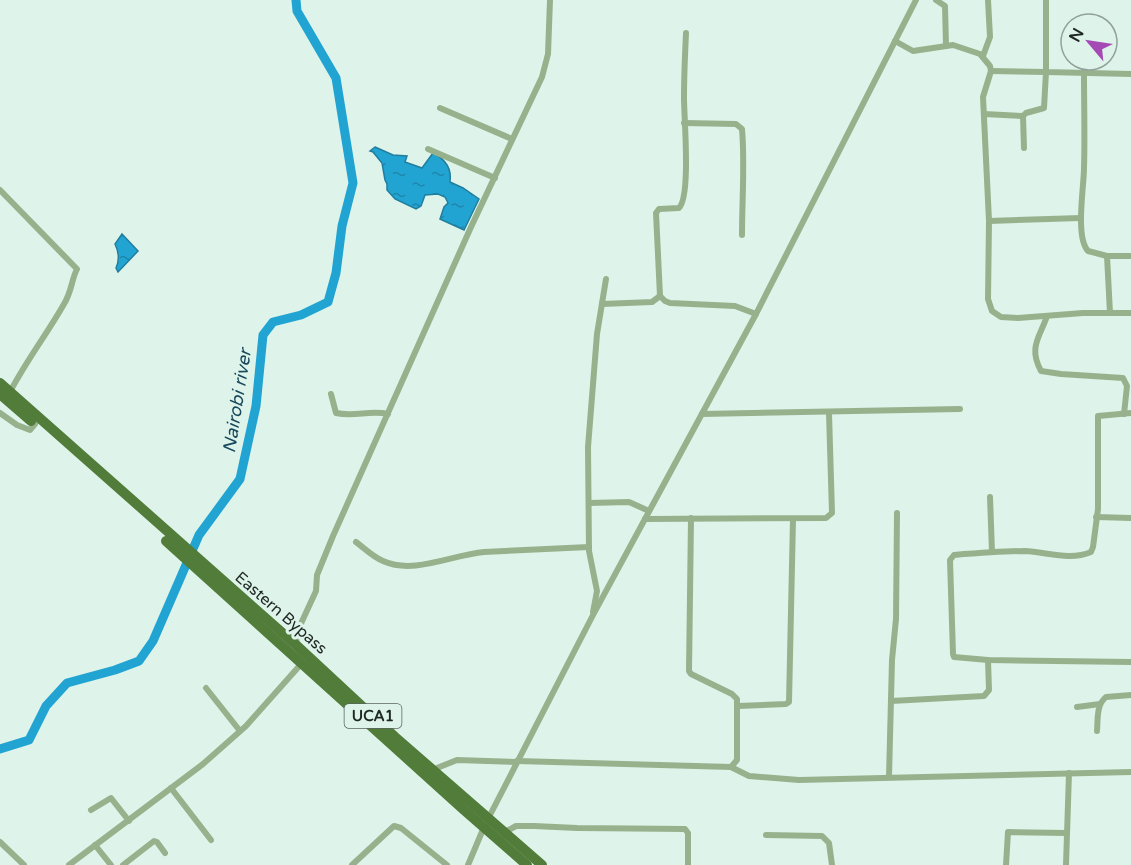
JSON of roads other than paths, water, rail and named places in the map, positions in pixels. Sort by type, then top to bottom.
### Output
[{"type":"main road","name":"Eastern Bypass","points":[[0,383],[5,393],[35,424],[177,546]]},
{"type":"main road","name":"Eastern Bypass","points":[[5,393],[205,571],[302,663],[487,822],[504,832],[542,865]]},
{"type":"main road","name":"Eastern Bypass","points":[[205,571],[296,645],[487,822],[527,865]]},
{"type":"street","points":[[296,645],[298,630],[316,591],[317,575],[321,564],[545,67],[548,54],[550,0]]},
{"type":"street","points":[[468,865],[517,762],[593,615],[756,314],[916,0]]},
{"type":"street","points":[[936,0],[945,6],[946,45]]},
{"type":"street","points":[[983,56],[990,37],[988,0]]},
{"type":"street","points":[[984,114],[1023,116],[1044,108],[1046,0]]},
{"type":"street","points":[[686,33],[684,123],[686,172],[683,202],[679,208],[660,209],[656,213],[660,296],[670,303],[735,306],[756,314]]},
{"type":"street","points":[[895,41],[913,51],[953,45],[983,56],[990,66],[991,71],[983,97],[989,221],[989,307],[995,314],[1018,318],[1131,313]]},
{"type":"street","points":[[991,71],[1131,74]]},
{"type":"street","points":[[1084,74],[1084,171],[1081,218],[1085,248],[1095,254],[1131,256]]},
{"type":"street","points":[[440,108],[512,140]]},
{"type":"street","points":[[1023,116],[1024,148]]},
{"type":"street","points":[[684,123],[736,124],[742,129],[744,149],[741,178],[742,235]]},
{"type":"street","points":[[428,148],[495,178]]},
{"type":"street","points":[[0,190],[77,269],[73,277],[72,289],[64,305],[5,393]]},
{"type":"street","points":[[989,221],[1081,218]]},
{"type":"street","points":[[1107,256],[1110,313]]},
{"type":"street","points":[[593,615],[597,591],[589,547],[588,447],[592,386],[606,279]]},
{"type":"street","points":[[602,304],[652,302],[660,296]]},
{"type":"street","points":[[1047,316],[1036,345],[1036,355],[1041,370],[1061,374],[1123,378],[1127,386],[1128,413],[1098,416],[1096,517],[1093,547],[1090,552],[1077,556],[1027,551],[954,555],[950,561],[953,654],[957,658],[988,660],[1131,662]]},
{"type":"street","points":[[331,394],[335,410],[339,414],[363,415],[377,411],[388,414]]},
{"type":"street","points":[[702,414],[960,409]]},
{"type":"street","points":[[0,413],[23,429],[30,430],[35,424]]},
{"type":"street","points":[[645,519],[826,518],[832,513],[829,413]]},
{"type":"street","points":[[990,497],[992,552]]},
{"type":"street","points":[[589,503],[629,502],[650,511]]},
{"type":"street","points":[[889,777],[891,660],[896,619],[897,513]]},
{"type":"street","points":[[1096,517],[1131,519]]},
{"type":"street","points":[[691,518],[689,671],[737,699],[737,760],[731,767]]},
{"type":"street","points":[[738,706],[789,702],[793,519]]},
{"type":"street","points":[[356,542],[381,560],[394,565],[418,566],[459,555],[484,552],[589,547]]},
{"type":"street","points":[[891,701],[984,696],[988,690],[988,660]]},
{"type":"street","points":[[69,865],[203,764],[240,731],[302,663]]},
{"type":"street","points":[[206,688],[240,731]]},
{"type":"street","points":[[1077,707],[1100,704],[1106,698],[1131,695]]},
{"type":"street","points":[[1097,731],[1100,704]]},
{"type":"street","points":[[432,770],[457,760],[731,767],[749,776],[776,779],[1131,772]]},
{"type":"street","points":[[1066,865],[1069,773]]},
{"type":"street","points":[[171,788],[211,840]]},
{"type":"street","points":[[91,810],[111,798],[129,821]]},
{"type":"street","points":[[352,865],[394,826],[401,828],[447,865]]},
{"type":"street","points":[[504,832],[516,826],[685,830],[688,833],[688,865]]},
{"type":"street","points":[[1006,865],[1008,832],[1066,833]]},
{"type":"street","points":[[766,835],[822,836],[829,843],[832,865]]},
{"type":"street","points":[[123,865],[154,841],[165,853]]},
{"type":"street","points":[[0,842],[24,865]]},
{"type":"street","points":[[94,845],[111,865]]},
{"type":"water","points":[[375,147],[393,155],[407,156],[405,162],[422,168],[433,153],[441,158],[449,168],[450,182],[479,199],[464,230],[440,219],[448,203],[445,197],[438,194],[425,195],[421,206],[416,209],[395,199],[387,190],[382,163],[370,151]]},
{"type":"water","points":[[122,234],[138,251],[118,272],[115,244]]},
{"type":"waterway","name":"Nairobi river","points":[[0,749],[29,740],[46,706],[67,683],[139,661],[153,641],[199,535],[240,479],[256,406],[263,335],[273,322],[301,315],[328,302],[336,273],[342,226],[353,183],[336,78],[297,11],[296,0]]}]
